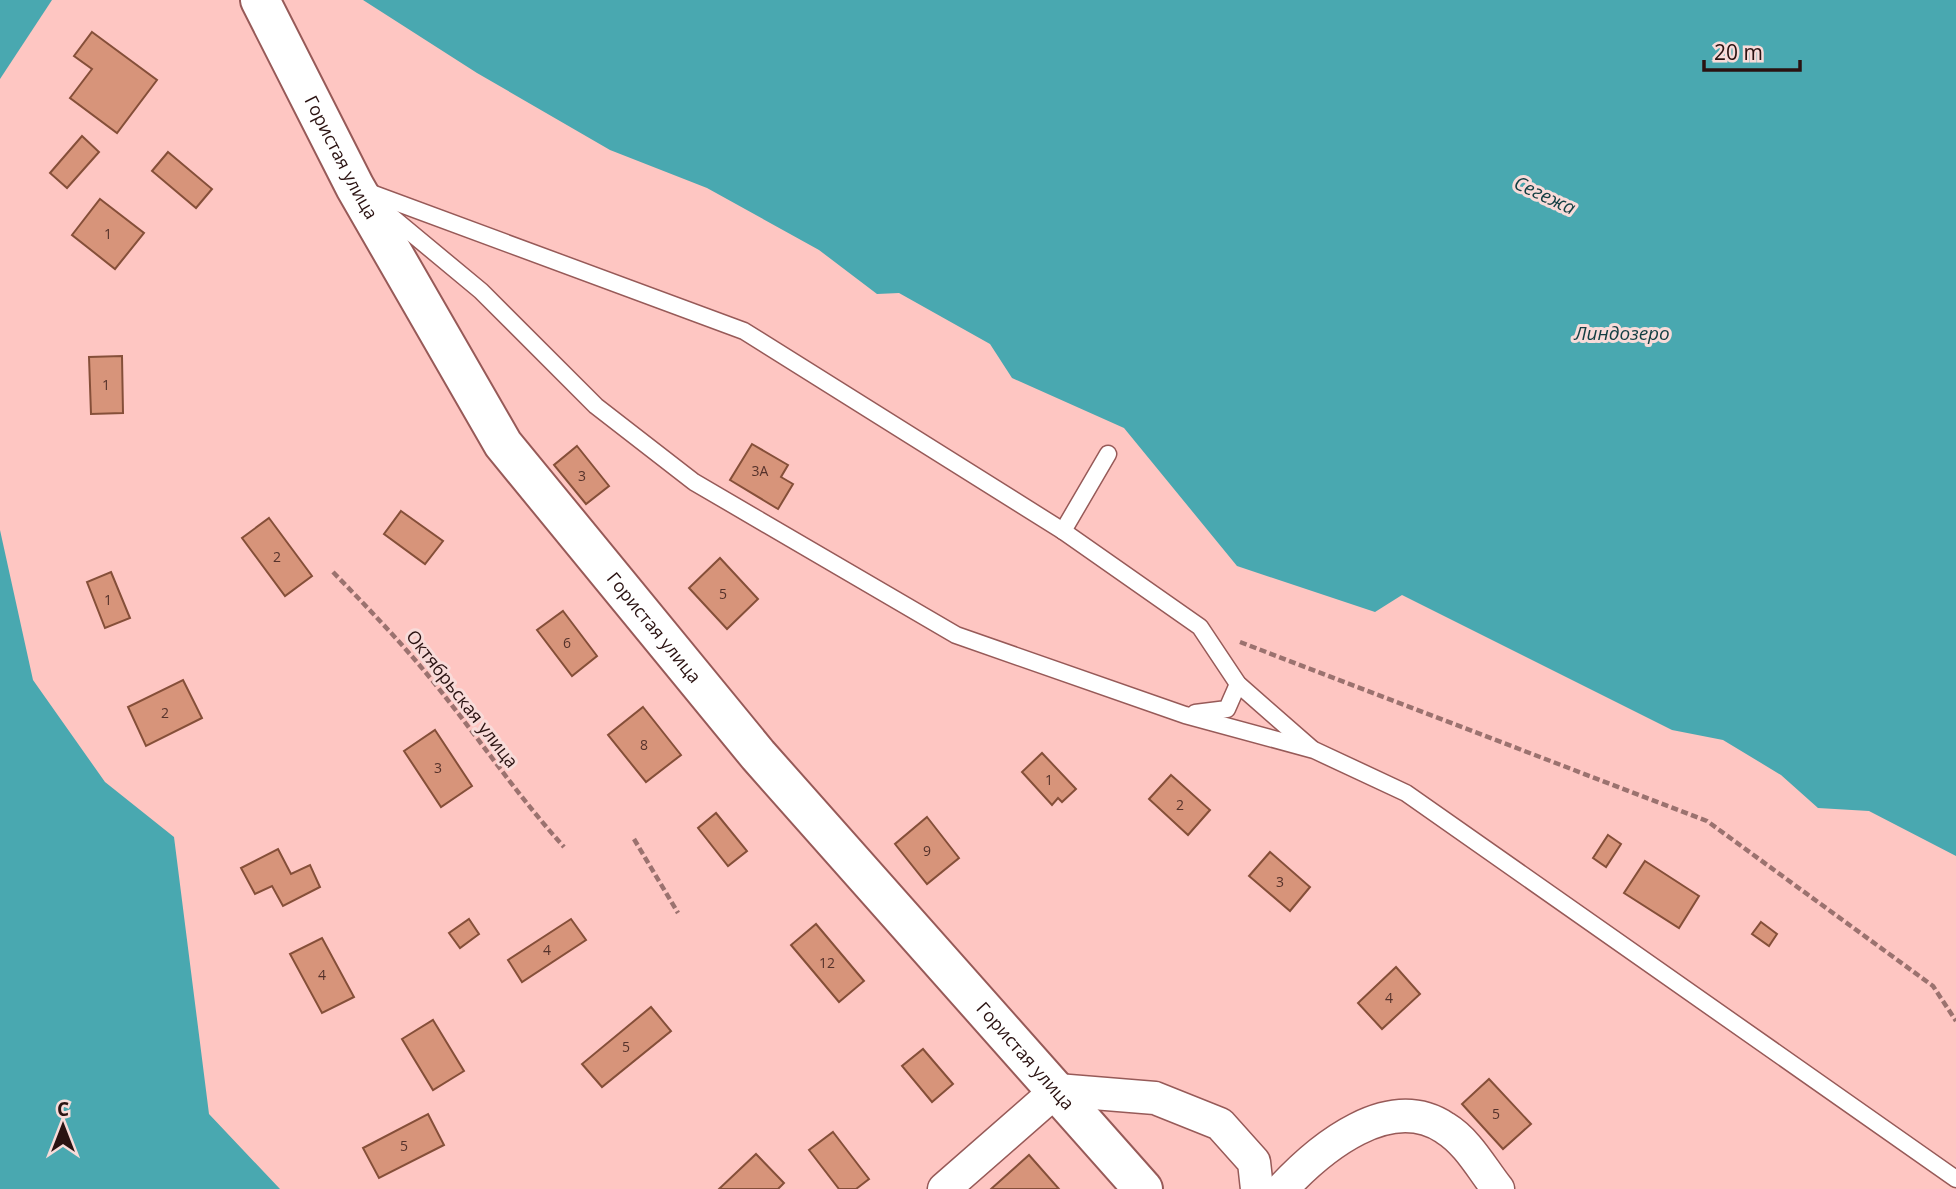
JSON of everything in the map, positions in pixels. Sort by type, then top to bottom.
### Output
[{"type":"street","name":"Гористая улица","points":[[260,0],[355,187],[503,444],[758,755],[1143,1189]]},
{"type":"street","points":[[944,1189],[1057,1090],[1155,1098],[1220,1124],[1254,1162],[1258,1189]]},
{"type":"street","points":[[1282,1189],[1301,1168],[1358,1129],[1389,1116],[1419,1115],[1453,1135],[1498,1189]]},
{"type":"lane","points":[[355,187],[744,331],[1063,531],[1200,627],[1238,684],[1314,750]]},
{"type":"lane","points":[[355,187],[481,291],[596,406],[694,482],[956,635],[1185,715],[1314,750],[1406,793],[1956,1179]]},
{"type":"lane","points":[[1063,531],[1108,454]]},
{"type":"lane","points":[[1185,715],[1227,709],[1238,684]]},
{"type":"path","name":"Октябрьская улица","points":[[332,572],[385,625],[537,817],[564,847]]},
{"type":"path","points":[[1200,627],[1707,821],[1933,986],[1956,1021]]},
{"type":"path","points":[[634,839],[678,913]]},
{"type":"water","points":[[0,0],[52,0],[0,79]]},
{"type":"water","name":"Линдозеро","points":[[363,0],[1956,0],[1956,856],[1869,811],[1818,808],[1781,775],[1723,740],[1672,730],[1402,595],[1375,612],[1237,566],[1124,428],[1012,378],[990,344],[899,293],[877,294],[819,250],[707,188],[610,150],[477,73]]},
{"type":"water","points":[[0,530],[33,680],[105,782],[174,837],[209,1114],[280,1189],[0,1189]]},
{"type":"building","points":[[92,32],[157,80],[117,133],[70,98],[92,69],[74,56]]},
{"type":"building","points":[[82,136],[99,152],[67,188],[50,173]]},
{"type":"building","points":[[168,152],[212,189],[196,208],[152,171]]},
{"type":"building","points":[[100,199],[144,233],[115,269],[72,235]]},
{"type":"building","points":[[122,356],[123,413],[91,414],[89,357]]},
{"type":"building","points":[[752,444],[788,465],[781,477],[793,484],[778,509],[730,480]]},
{"type":"building","points":[[577,446],[609,486],[586,504],[554,465]]},
{"type":"building","points":[[401,511],[443,541],[425,564],[384,534]]},
{"type":"building","points":[[269,518],[312,576],[285,596],[242,538]]},
{"type":"building","points":[[720,558],[758,599],[727,629],[689,588]]},
{"type":"building","points":[[111,572],[130,618],[105,628],[87,582]]},
{"type":"building","points":[[563,611],[597,656],[572,676],[537,630]]},
{"type":"building","points":[[183,680],[202,718],[146,746],[128,707]]},
{"type":"building","points":[[643,707],[681,755],[646,782],[608,735]]},
{"type":"building","points":[[435,730],[472,786],[441,807],[404,751]]},
{"type":"building","points":[[1042,753],[1076,789],[1062,802],[1058,798],[1052,805],[1022,772]]},
{"type":"building","points":[[1171,775],[1210,810],[1188,835],[1149,799]]},
{"type":"building","points":[[716,813],[747,851],[728,866],[698,828]]},
{"type":"building","points":[[927,817],[959,858],[927,884],[895,844]]},
{"type":"building","points":[[1608,835],[1621,844],[1606,867],[1593,858]]},
{"type":"building","points":[[278,849],[291,874],[310,865],[320,887],[283,906],[272,886],[255,894],[241,868]]},
{"type":"building","points":[[1270,852],[1310,887],[1290,911],[1249,876]]},
{"type":"building","points":[[1645,861],[1699,896],[1679,928],[1624,893]]},
{"type":"building","points":[[469,919],[479,934],[460,948],[449,933]]},
{"type":"building","points":[[571,919],[586,940],[522,982],[508,960]]},
{"type":"building","points":[[1761,922],[1777,934],[1769,946],[1752,934]]},
{"type":"building","points":[[816,924],[864,981],[839,1002],[791,945]]},
{"type":"building","points":[[322,938],[354,997],[322,1013],[290,954]]},
{"type":"building","points":[[1396,967],[1420,994],[1382,1029],[1358,1003]]},
{"type":"building","points":[[651,1007],[671,1031],[602,1087],[582,1064]]},
{"type":"building","points":[[433,1020],[464,1071],[433,1090],[402,1039]]},
{"type":"building","points":[[923,1049],[953,1084],[932,1102],[902,1066]]},
{"type":"building","points":[[1489,1079],[1531,1124],[1503,1149],[1462,1104]]},
{"type":"building","points":[[428,1114],[444,1145],[379,1178],[363,1148]]},
{"type":"building","points":[[833,1132],[869,1179],[856,1189],[839,1189],[809,1150]]},
{"type":"building","points":[[756,1154],[784,1183],[778,1189],[719,1189]]},
{"type":"building","points":[[1029,1155],[1059,1189],[991,1189]]},
{"type":"water label","name":"Сегежа","points":[[1545,195]]}]
